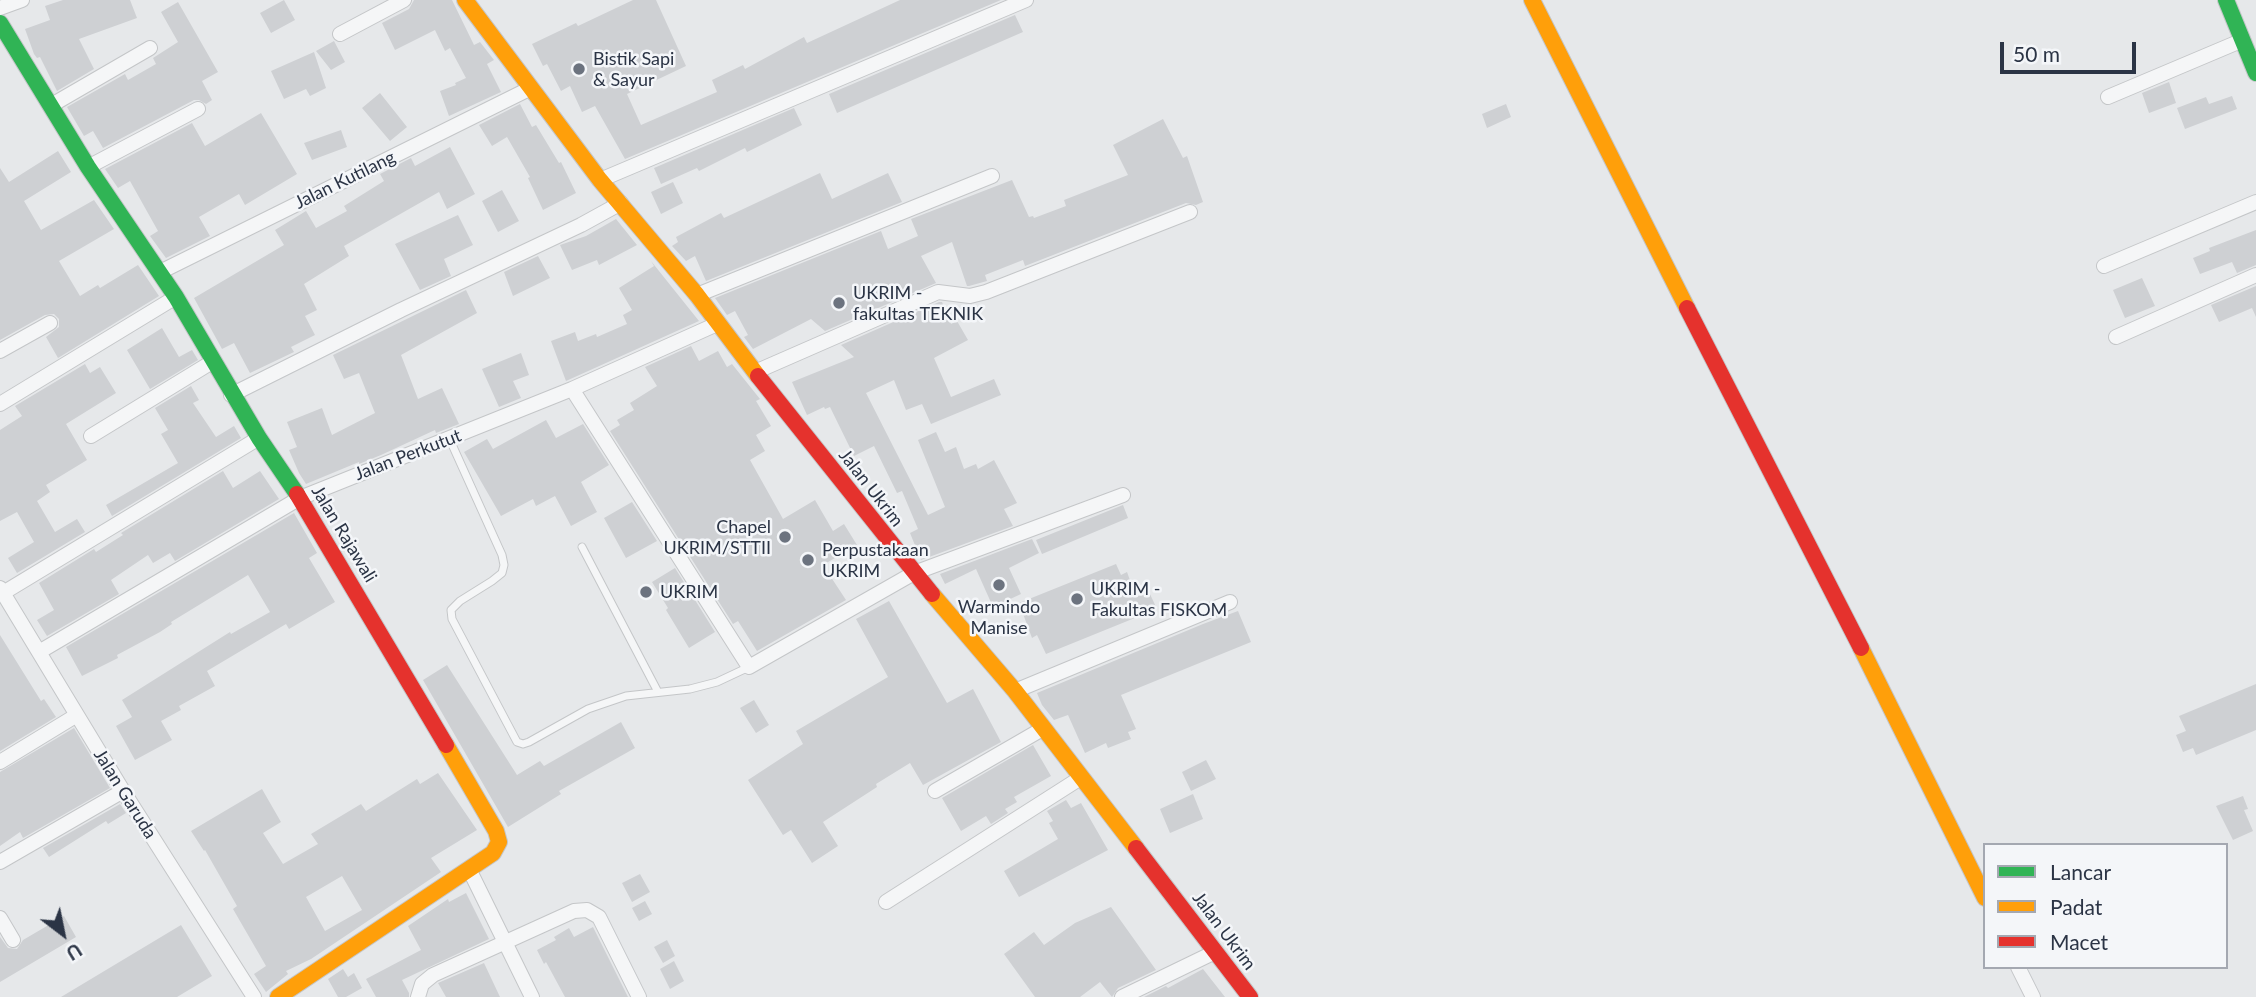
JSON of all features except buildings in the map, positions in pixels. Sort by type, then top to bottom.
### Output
[{"type":"street","points":[[0,8],[22,0]]},
{"type":"street","points":[[340,34],[404,0]]},
{"type":"street","name":"Jalan Ukrim","points":[[465,0],[600,180],[697,296],[914,573],[1015,691],[1250,997]]},
{"type":"street","points":[[600,180],[1026,0]]},
{"type":"street","points":[[1532,0],[1893,709],[1983,894]]},
{"type":"street","points":[[2226,0],[2256,73]]},
{"type":"street","name":"Jalan Rajawali","points":[[0,23],[88,167],[176,297],[258,438],[300,498],[496,831],[499,842],[493,853],[278,997]]},
{"type":"street","points":[[2108,97],[2243,40]]},
{"type":"street","points":[[50,106],[150,48]]},
{"type":"street","name":"Jalan Kutilang","points":[[160,272],[531,88]]},
{"type":"street","points":[[88,167],[198,109]]},
{"type":"street","points":[[697,296],[992,176]]},
{"type":"street","points":[[2104,266],[2256,202]]},
{"type":"street","points":[[232,395],[621,203]]},
{"type":"street","points":[[755,372],[938,292],[970,296],[986,292],[1190,212]]},
{"type":"street","points":[[2116,337],[2256,275]]},
{"type":"street","points":[[0,404],[176,297]]},
{"type":"street","points":[[0,351],[50,323]]},
{"type":"street","name":"Jalan Perkutut","points":[[39,652],[300,498],[450,440],[717,324]]},
{"type":"street","points":[[91,436],[212,362]]},
{"type":"street","points":[[572,389],[750,667],[914,573],[1123,495]]},
{"type":"street","points":[[1,590],[258,438]]},
{"type":"street","name":"Jalan Garuda","points":[[1,590],[123,792],[254,997]]},
{"type":"street","points":[[1015,691],[1230,602]]},
{"type":"street","points":[[0,762],[77,715]]},
{"type":"street","points":[[935,791],[1044,729]]},
{"type":"street","points":[[886,902],[1082,777]]},
{"type":"street","points":[[0,862],[123,792]]},
{"type":"street","points":[[469,869],[532,997]]},
{"type":"street","points":[[418,997],[422,984],[433,975],[574,911],[587,909],[594,912],[607,931],[639,997]]},
{"type":"street","points":[[0,918],[13,940]]},
{"type":"street","points":[[1122,997],[1215,952]]},
{"type":"street","points":[[2019,969],[2033,997]]},
{"type":"lane","points":[[450,440],[502,555],[504,565],[502,573],[451,610],[452,619],[517,742],[529,742],[598,705],[626,696],[690,689],[717,682],[750,667]]},
{"type":"lane","points":[[582,547],[659,692]]},
{"type":"traffic: fast","points":[[2226,0],[2256,73]]},
{"type":"traffic: fast","points":[[0,23],[88,167],[176,297],[259,438],[297,494]]},
{"type":"traffic: slow","points":[[465,0],[600,180],[697,295],[758,376]]},
{"type":"traffic: slow","points":[[1532,0],[1687,308]]},
{"type":"traffic: slow","points":[[932,594],[1015,691],[1136,848]]},
{"type":"traffic: slow","points":[[1861,648],[1983,894]]},
{"type":"traffic: slow","points":[[278,997],[493,853],[499,842],[496,831],[446,745]]},
{"type":"traffic: jam","points":[[1687,308],[1861,648]]},
{"type":"traffic: jam","points":[[758,376],[932,594]]},
{"type":"traffic: jam","points":[[297,494],[446,745]]},
{"type":"traffic: jam","points":[[1136,848],[1250,997]]},
{"type":"place","name":"Bistik Sapi & Sayur","points":[[579,69]]},
{"type":"place","name":"UKRIM - fakultas TEKNIK","points":[[839,303]]},
{"type":"place","name":"Chapel UKRIM/STTII","points":[[785,537]]},
{"type":"place","name":"Perpustakaan UKRIM","points":[[808,560]]},
{"type":"place","name":"Warmindo Manise","points":[[999,585]]},
{"type":"place","name":"UKRIM","points":[[646,592]]},
{"type":"place","name":"UKRIM - Fakultas FISKOM","points":[[1077,599]]}]
